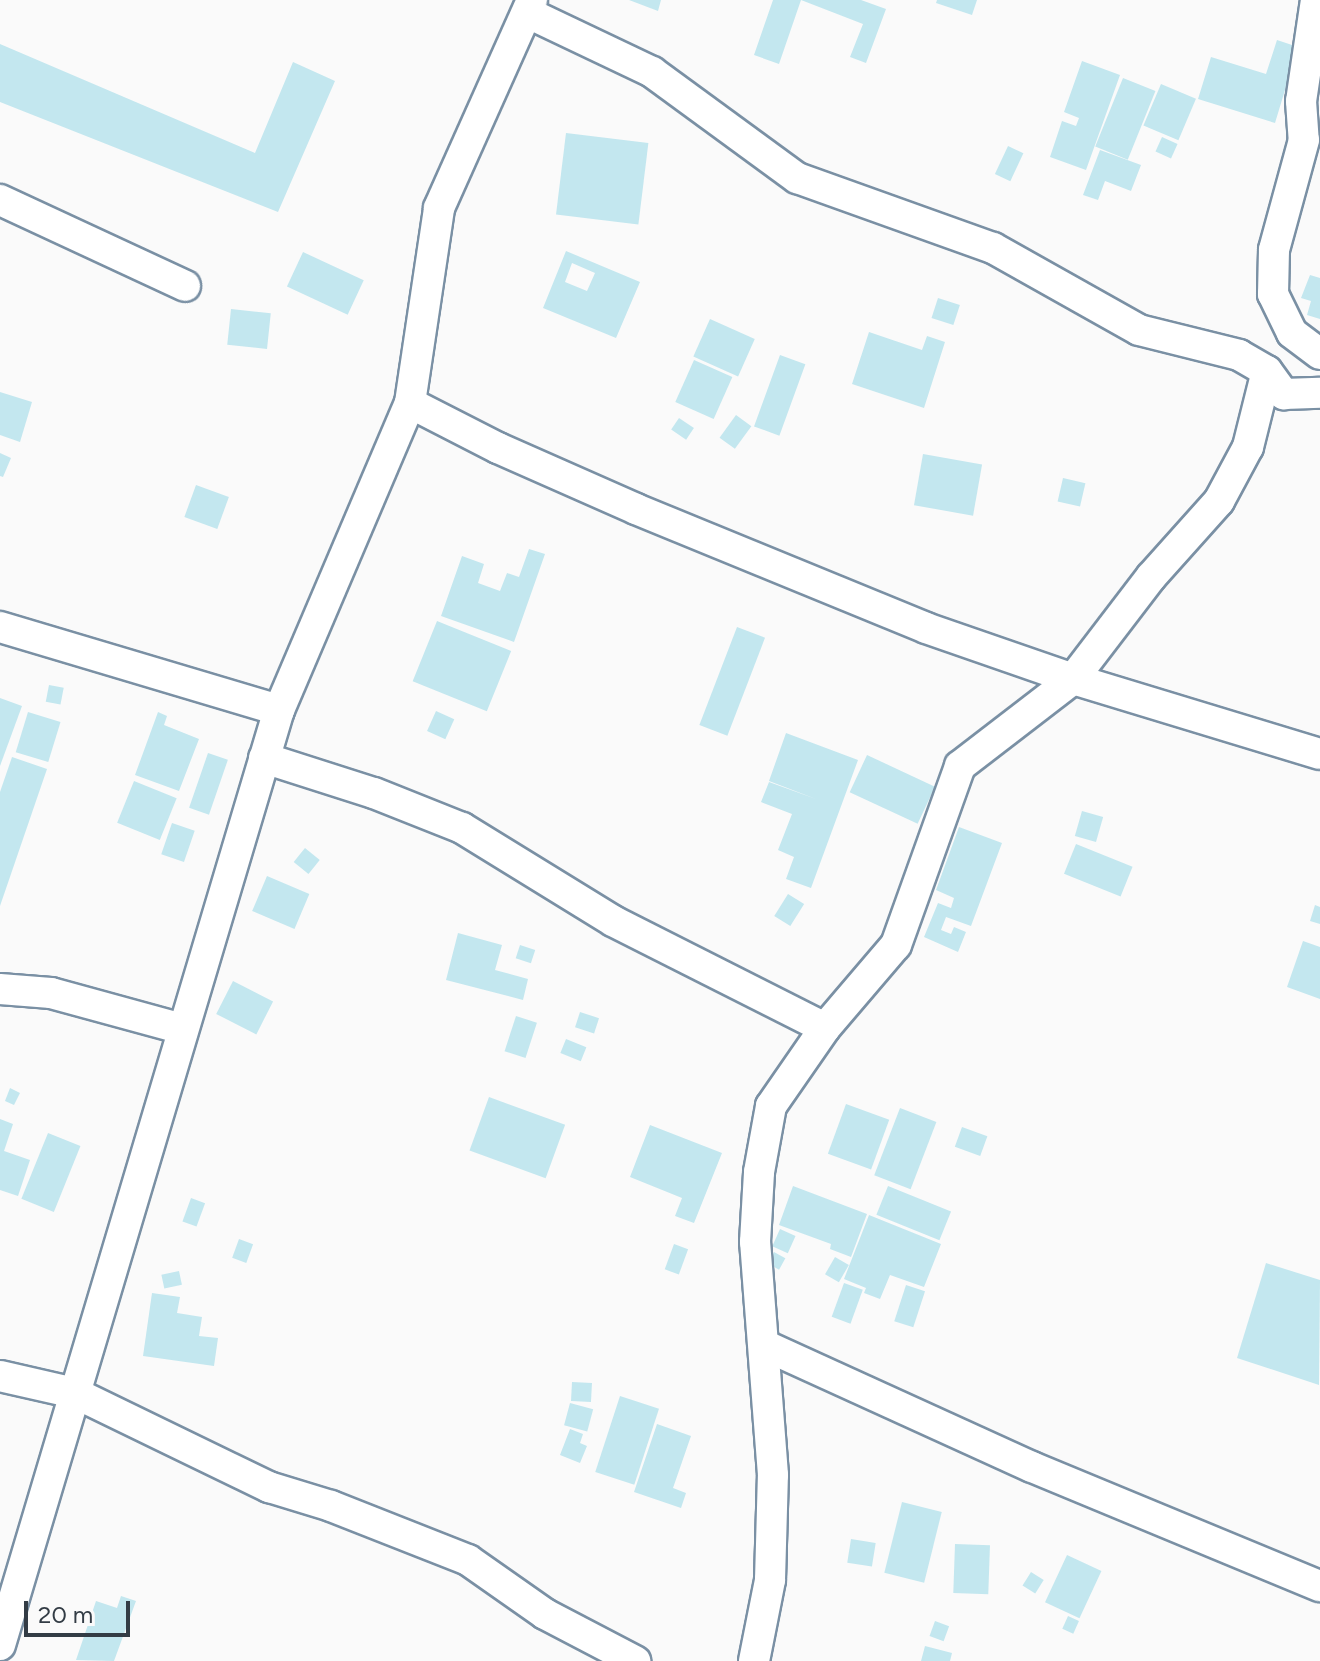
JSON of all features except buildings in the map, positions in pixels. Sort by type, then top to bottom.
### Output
[{"type":"street","points":[[1316,0],[1301,101],[1304,140],[1274,250],[1273,294],[1292,333],[1320,354]]},
{"type":"street","points":[[0,1645],[279,710],[410,403],[439,208],[530,6],[652,72],[797,178],[966,236],[1139,330],[1239,355],[1267,371],[1284,394],[1320,393]]},
{"type":"street","points":[[0,200],[185,286]]},
{"type":"street","points":[[754,1661],[770,1580],[772,1505],[755,1242],[761,1159],[771,1106],[825,1028],[896,945],[960,766],[1073,679],[1151,577],[1219,501],[1248,447],[1267,371]]},
{"type":"street","points":[[410,403],[498,448],[636,509],[926,628],[1073,679],[1320,754]]},
{"type":"street","points":[[0,627],[279,710]]},
{"type":"street","points":[[264,758],[374,793],[462,828],[613,921],[825,1028]]},
{"type":"street","points":[[0,989],[51,993],[183,1029]]},
{"type":"street","points":[[764,1345],[1032,1467],[1320,1586]]},
{"type":"street","points":[[0,1376],[75,1393],[269,1487],[331,1506],[468,1560],[545,1614],[635,1661]]}]
